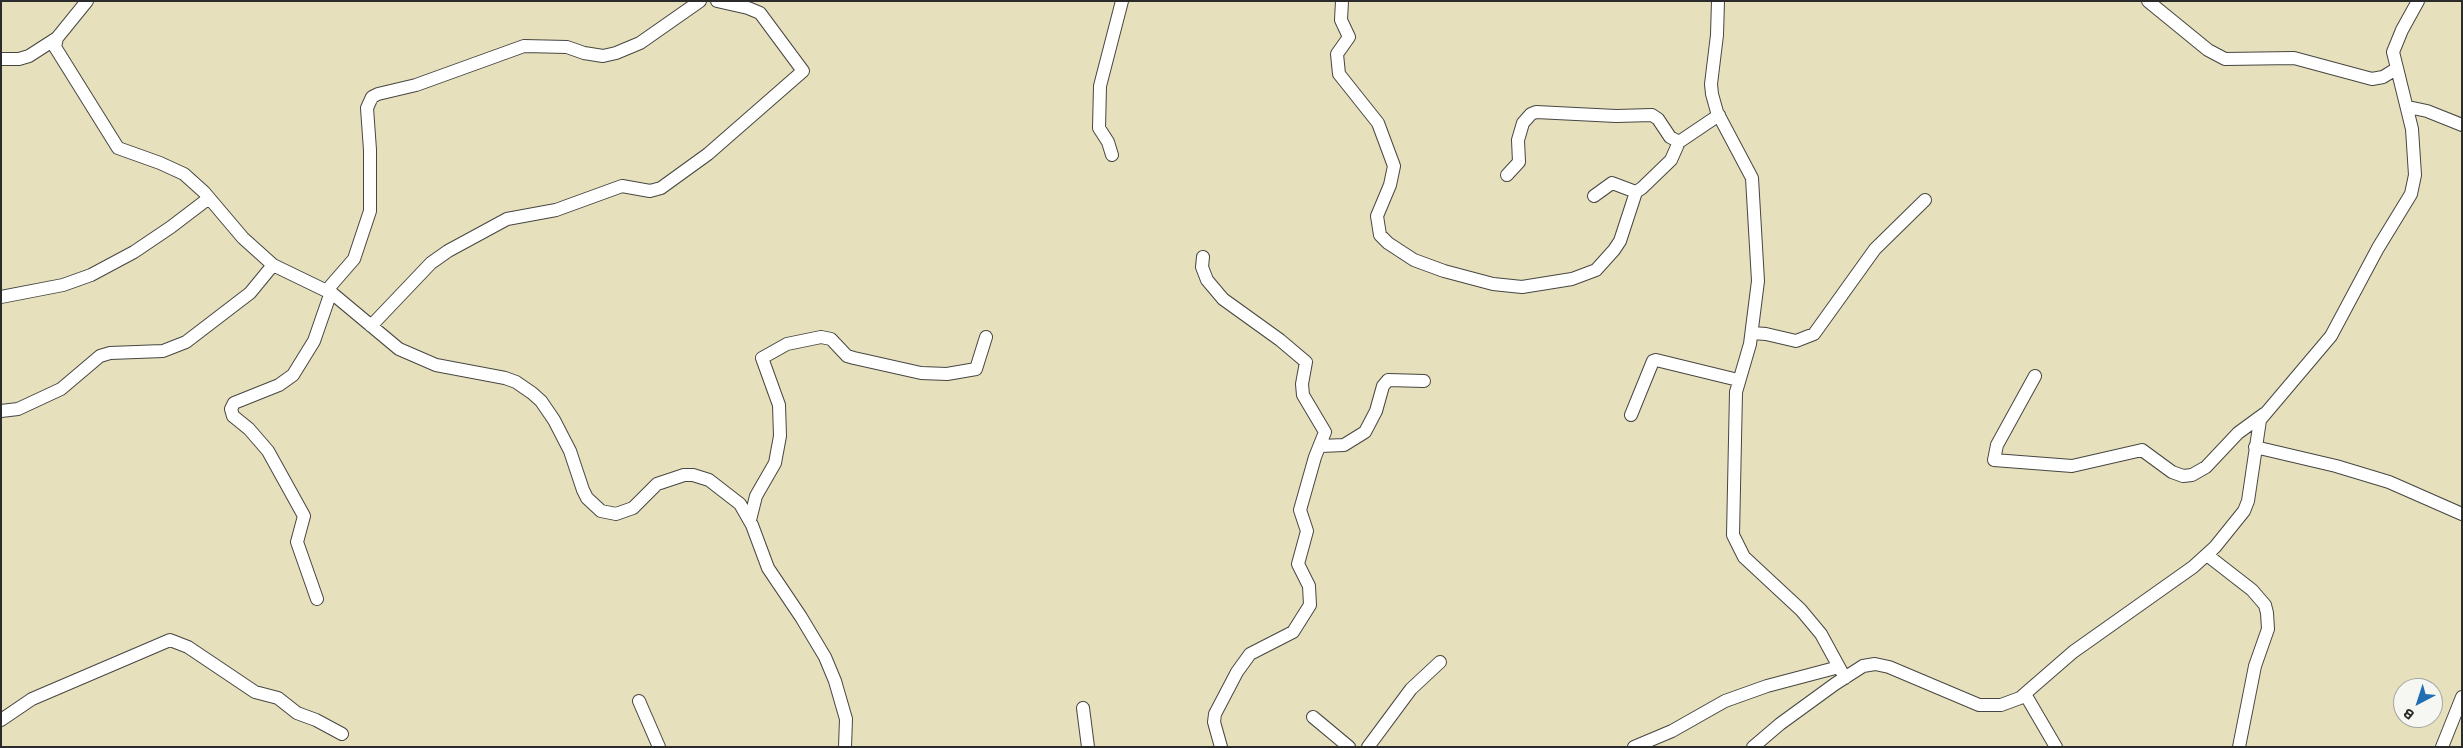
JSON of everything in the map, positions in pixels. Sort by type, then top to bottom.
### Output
[{"type":"street","points":[[1,59],[19,59],[29,56],[57,38],[87,1]]},
{"type":"street","points":[[317,599],[297,542],[304,516],[268,451],[249,429],[233,416],[231,409],[234,402],[279,385],[293,375],[314,341],[329,291],[354,259],[370,211],[370,150],[367,108],[372,97],[416,85],[524,46],[567,47],[584,53],[603,56],[616,53],[640,43],[700,1]]},
{"type":"street","points":[[371,326],[431,263],[507,219],[563,208],[622,186],[650,191],[661,188],[708,154],[803,71],[760,13],[748,8],[717,1]]},
{"type":"street","points":[[1112,155],[1108,142],[1099,128],[1100,86],[1122,1]]},
{"type":"street","points":[[1342,1],[1341,20],[1349,36],[1337,54],[1340,74],[1378,123],[1394,166],[1390,185],[1377,216],[1380,235],[1388,243],[1414,260],[1444,271],[1493,284],[1522,287],[1572,279],[1596,270],[1620,241],[1636,192],[1646,185],[1671,160],[1679,142],[1719,114]]},
{"type":"street","points":[[1718,1],[1717,34],[1711,84],[1719,114],[1747,166],[1753,183],[1758,282],[1752,333],[1738,380],[1734,416],[1733,535],[1735,543],[1744,556],[1806,615],[1826,643],[1842,673]]},
{"type":"street","points":[[2148,1],[2208,50],[2225,59],[2294,58],[2372,79],[2383,77],[2396,69]]},
{"type":"street","points":[[2035,376],[1997,445],[1994,460],[2072,466],[2142,450],[2172,472],[2183,476],[2192,475],[2206,467],[2238,433],[2264,414],[2331,336],[2411,194],[2415,175],[2414,151],[2408,107],[2396,69],[2393,52],[2394,46],[2418,1]]},
{"type":"street","points":[[57,38],[55,47],[58,54],[90,102],[114,145],[175,168],[193,180],[243,238],[273,265],[329,291],[399,349],[418,359],[505,378],[516,382],[532,393],[541,401],[554,420],[570,451],[587,498],[601,511],[620,513],[639,504],[657,484],[693,475],[709,480],[723,488],[740,504],[750,520],[768,568],[801,616],[825,657],[835,681],[846,719],[845,747]]},
{"type":"street","points":[[2408,107],[2427,111],[2462,125]]},
{"type":"street","points":[[1507,176],[1520,162],[1518,140],[1523,123],[1531,114],[1536,112],[1616,116],[1652,115],[1658,119],[1670,137],[1679,142]]},
{"type":"street","points":[[1594,196],[1612,183],[1636,192]]},
{"type":"street","points":[[1,297],[63,285],[91,275],[149,242],[209,198]]},
{"type":"street","points":[[1752,333],[1766,334],[1796,341],[1814,334],[1879,244],[1925,200]]},
{"type":"street","points":[[1204,257],[1202,267],[1207,280],[1223,299],[1280,340],[1306,362],[1302,384],[1303,395],[1326,432],[1300,510],[1307,531],[1298,564],[1309,586],[1310,605],[1306,616],[1293,632],[1250,654],[1237,672],[1215,714],[1214,722],[1221,747]]},
{"type":"street","points":[[1,411],[18,409],[61,388],[100,356],[110,353],[163,350],[186,342],[250,293],[273,265]]},
{"type":"street","points":[[750,520],[756,496],[775,463],[780,436],[779,405],[762,358],[788,344],[822,337],[831,339],[847,356],[921,373],[947,374],[976,369],[986,337]]},
{"type":"street","points":[[1631,414],[1653,361],[1656,360],[1738,380]]},
{"type":"street","points":[[1321,446],[1344,445],[1365,432],[1376,411],[1383,386],[1388,380],[1424,381]]},
{"type":"street","points":[[1634,747],[1672,731],[1726,701],[1766,686],[1842,673],[1864,666],[1883,665],[1979,705],[2001,705],[2020,698],[2073,652],[2207,555],[2237,520],[2248,501],[2258,426],[2264,414]]},
{"type":"street","points":[[2255,447],[2336,466],[2389,482],[2462,514]]},
{"type":"street","points":[[2207,555],[2252,590],[2265,605],[2267,612],[2268,629],[2255,666],[2239,747]]},
{"type":"street","points":[[1,720],[32,698],[170,640],[188,647],[255,692],[278,698],[297,713],[316,720],[342,734]]},
{"type":"street","points":[[1368,747],[1411,689],[1440,662]]},
{"type":"street","points":[[1753,747],[1842,673]]},
{"type":"street","points":[[2025,694],[2056,747]]},
{"type":"street","points":[[2442,747],[2462,697]]},
{"type":"street","points":[[639,701],[659,747]]},
{"type":"street","points":[[1083,708],[1088,747]]},
{"type":"street","points":[[1313,717],[1349,747]]}]
